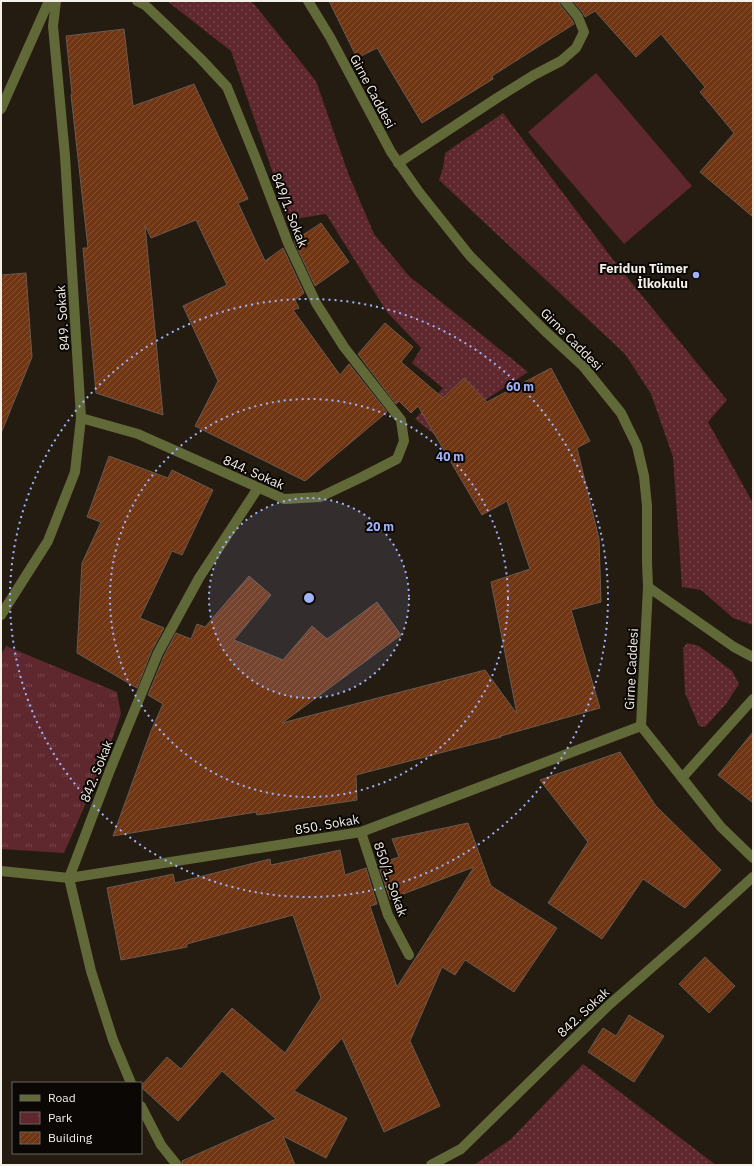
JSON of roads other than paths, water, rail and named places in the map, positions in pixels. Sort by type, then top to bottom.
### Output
[{"type":"street","points":[[1,109],[49,1]]},
{"type":"street","name":"849. Sokak","points":[[1,615],[48,541],[75,472],[81,418],[65,156],[53,26],[56,1]]},
{"type":"street","name":"849/1. Sokak","points":[[137,1],[144,5],[165,24],[227,87],[288,243],[316,302],[344,347],[401,420],[404,441]]},
{"type":"street","name":"Girne Caddesi","points":[[308,1],[330,37],[391,152],[419,192],[470,256],[583,366],[620,413],[637,446],[644,476],[647,506],[648,587],[641,726],[721,827],[753,858]]},
{"type":"street","points":[[398,162],[528,79],[561,61],[576,48],[584,32],[578,17],[565,1]]},
{"type":"street","name":"844. Sokak","points":[[81,418],[138,434],[284,499],[320,496],[362,477],[397,458],[404,441]]},
{"type":"street","name":"842. Sokak","points":[[69,878],[110,770],[158,653],[199,578],[258,488]]},
{"type":"street","points":[[648,587],[734,646],[753,657]]},
{"type":"street","points":[[682,778],[753,699]]},
{"type":"street","name":"850. Sokak","points":[[1,871],[69,878],[361,832],[641,726]]},
{"type":"street","name":"850/1. Sokak","points":[[361,832],[388,915],[409,955]]},
{"type":"street","name":"842. Sokak","points":[[431,1165],[461,1150],[557,1054],[610,1004],[753,877]]},
{"type":"street","points":[[69,878],[93,978],[113,1040],[131,1082]]},
{"type":"street","points":[[142,1108],[160,1145],[177,1165]]},
{"type":"place","name":"Feridun Tümer İlkokulu","points":[[696,275]]}]
